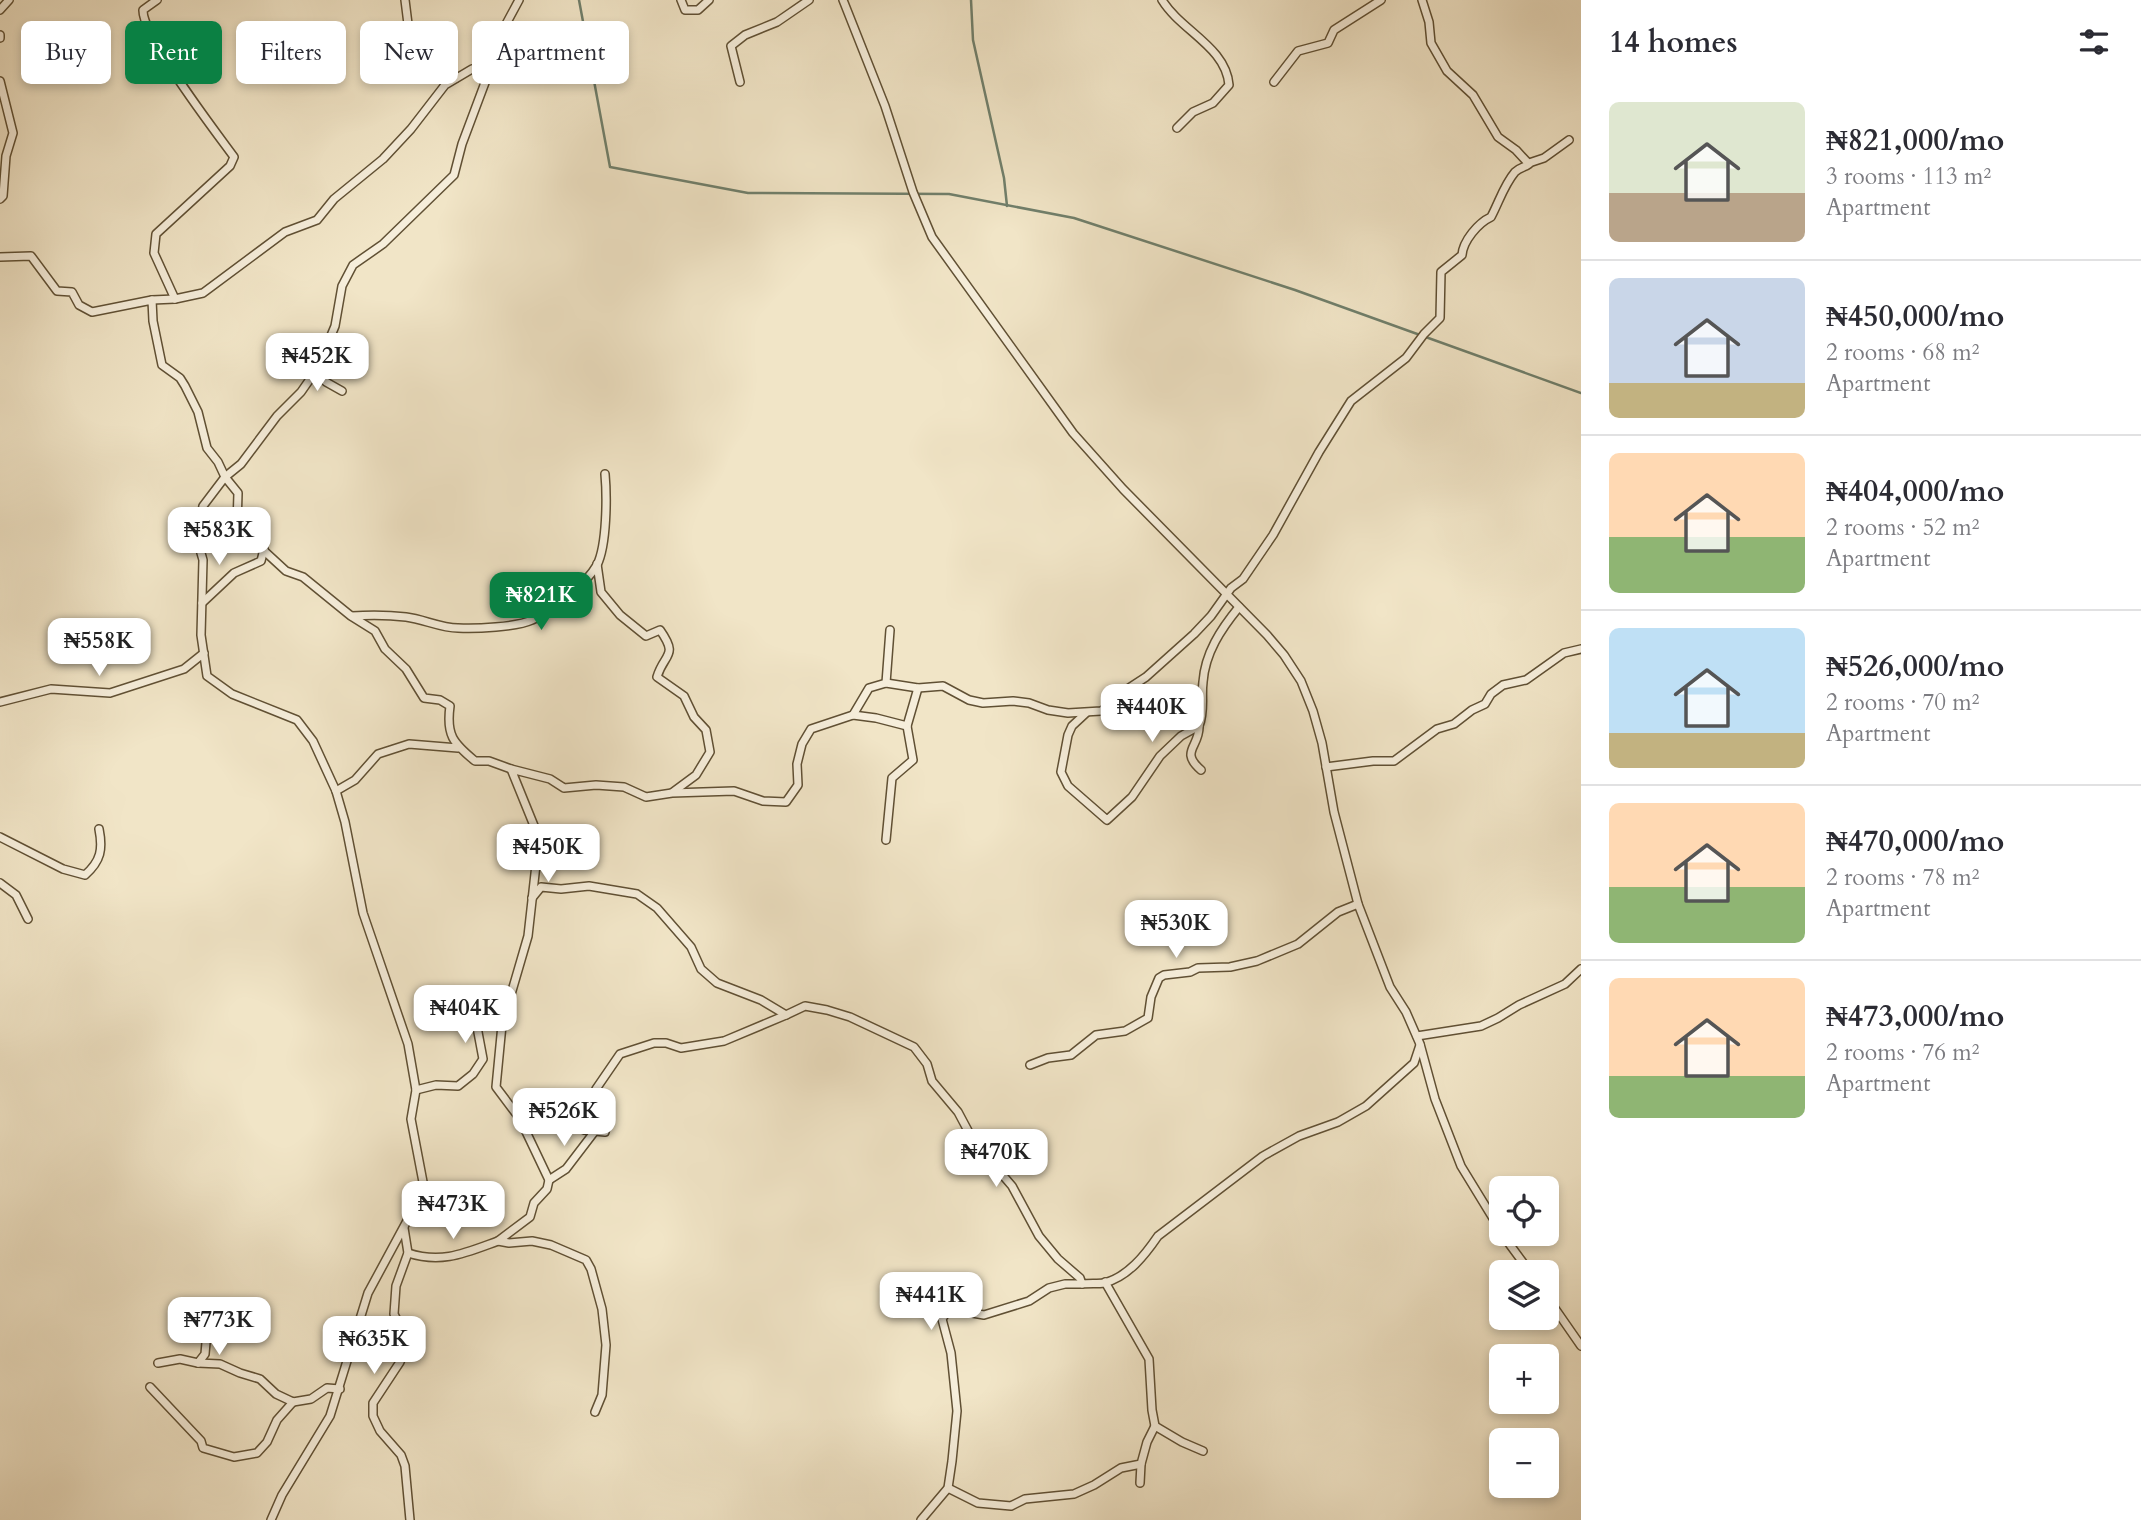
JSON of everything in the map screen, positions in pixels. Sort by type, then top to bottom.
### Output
[{"type":"street","points":[[0,10],[9,0]]},
{"type":"street","points":[[157,0],[143,10],[143,17],[154,41],[234,157],[230,166],[156,234],[154,253],[174,299]]},
{"type":"street","points":[[405,0],[408,21]]},
{"type":"street","points":[[507,21],[518,0]]},
{"type":"street","points":[[681,0],[685,10],[698,10],[709,0]]},
{"type":"street","points":[[740,82],[731,46],[745,35],[776,22],[809,0]]},
{"type":"street","points":[[843,0],[932,237],[1030,377],[1073,433],[1284,655],[1301,681],[1314,711],[1334,812],[1358,904],[1390,987],[1417,1036],[1435,1099],[1461,1166],[1489,1212]]},
{"type":"street","points":[[1162,0],[1170,14],[1206,44],[1228,71],[1229,85],[1213,103],[1193,112],[1177,128]]},
{"type":"street","points":[[1274,82],[1298,51],[1328,43],[1334,30],[1381,0]]},
{"type":"street","points":[[1422,0],[1429,22],[1431,43],[1447,71],[1473,95],[1498,137],[1529,163]]},
{"type":"street","points":[[0,81],[13,133],[6,156],[3,196],[0,199]]},
{"type":"street","points":[[0,257],[31,256],[57,290],[72,292],[79,304],[92,312],[203,293],[285,232],[317,220],[334,199],[383,159],[447,84]]},
{"type":"street","points":[[271,1520],[282,1495],[330,1416],[368,1293],[421,1195],[422,1182],[411,1119],[415,1090],[408,1044],[363,913],[336,791],[313,741],[298,720],[232,694],[207,676],[201,635],[203,560],[197,539],[203,506],[225,477],[241,464],[277,416],[301,392],[317,369],[335,326],[342,286],[353,265],[383,244],[454,175],[462,144],[484,84]]},
{"type":"street","points":[[853,715],[869,688],[886,683],[918,688],[943,686],[983,704],[1013,701],[1048,710],[1087,712],[1101,711],[1113,704],[1123,692],[1146,677],[1194,634],[1231,588],[1243,579],[1273,535],[1351,401],[1406,358],[1440,318],[1441,272],[1462,255],[1463,245],[1484,220],[1491,217],[1506,185],[1516,171],[1544,158],[1569,140]]},
{"type":"street","points":[[152,300],[153,321],[162,365],[180,378],[185,386],[198,412],[208,448],[238,493],[237,526],[286,571],[303,577],[351,616],[375,631],[385,649],[406,669],[424,698],[440,700],[450,706],[447,727],[458,748],[475,761],[489,761],[550,779],[564,788],[596,785],[624,787],[646,797],[672,793],[734,791],[763,801],[786,802],[798,785],[797,764],[802,744],[811,729],[853,715],[907,726]]},
{"type":"street","points":[[317,369],[326,382],[342,391]]},
{"type":"street","points":[[605,474],[607,496],[603,540],[597,564],[601,592],[620,615],[646,636],[660,630],[670,644],[670,656],[657,677],[684,696],[694,717],[706,730],[710,752],[696,775],[672,793]]},
{"type":"street","points":[[202,603],[234,573],[261,561],[264,549]]},
{"type":"street","points":[[351,616],[406,617],[454,628],[531,621],[576,589],[597,564]]},
{"type":"street","points":[[1201,770],[1190,754],[1199,736],[1203,714],[1202,690],[1206,659],[1239,607]]},
{"type":"street","points":[[886,683],[890,630]]},
{"type":"street","points":[[1326,767],[1394,761],[1437,729],[1454,724],[1485,704],[1491,694],[1503,685],[1526,680],[1564,653],[1581,649]]},
{"type":"street","points":[[0,702],[51,689],[110,693],[184,669],[204,653]]},
{"type":"street","points":[[886,840],[892,778],[913,760],[907,726],[918,688]]},
{"type":"street","points":[[1087,712],[1072,726],[1068,735],[1061,772],[1068,786],[1107,820],[1132,797],[1160,756],[1181,736],[1199,726]]},
{"type":"street","points":[[336,791],[355,780],[378,754],[408,744],[458,748]]},
{"type":"street","points":[[408,1253],[426,1259],[438,1259],[466,1253],[498,1241],[530,1217],[534,1203],[547,1189],[549,1180],[520,1119],[496,1087],[502,1025],[528,936],[539,838],[511,769]]},
{"type":"street","points":[[0,837],[64,869],[85,874],[98,863],[102,844],[99,829]]},
{"type":"street","points":[[0,884],[16,895],[27,919]]},
{"type":"street","points":[[531,898],[541,887],[562,889],[589,886],[637,894],[657,908],[691,947],[701,969],[717,983],[761,1000],[786,1015]]},
{"type":"street","points":[[1030,1065],[1048,1058],[1072,1055],[1096,1035],[1125,1031],[1148,1018],[1151,997],[1159,978],[1164,975],[1257,961],[1298,944],[1338,912],[1358,904]]},
{"type":"street","points":[[1417,1036],[1481,1026],[1566,984],[1581,969]]},
{"type":"street","points":[[415,1090],[436,1085],[458,1086],[473,1074],[483,1059],[477,1027],[510,996]]},
{"type":"street","points":[[520,1119],[534,1124],[565,1116],[575,1119],[584,1130],[605,1132],[606,1126],[596,1089],[620,1054],[654,1043],[666,1043],[681,1048],[724,1041],[805,1006],[827,1010],[849,1017],[914,1047],[926,1064],[932,1080],[958,1112],[974,1142],[1012,1186],[1039,1236],[1058,1259],[1080,1278],[1082,1284]]},
{"type":"street","points":[[921,1520],[948,1488],[957,1410],[951,1353],[942,1319],[949,1309],[984,1315],[1029,1301],[1049,1288],[1065,1284],[1105,1282],[1129,1270],[1148,1251],[1158,1236],[1263,1156],[1299,1136],[1338,1122],[1366,1106],[1414,1063],[1420,1044]]},
{"type":"street","points":[[549,1180],[566,1169],[595,1131]]},
{"type":"street","points":[[404,1228],[408,1253],[396,1286],[394,1314],[408,1342],[400,1362],[373,1403],[373,1416],[380,1430],[401,1455],[405,1466],[410,1520]]},
{"type":"street","points":[[498,1241],[532,1241],[551,1245],[586,1260],[602,1309],[606,1345],[602,1395],[595,1412]]},
{"type":"street","points":[[1105,1282],[1149,1359],[1156,1426],[1137,1465],[1140,1480]]},
{"type":"street","points":[[1559,1314],[1581,1346]]},
{"type":"street","points":[[198,1363],[205,1354],[207,1331]]},
{"type":"street","points":[[158,1363],[180,1359],[220,1364],[260,1379],[276,1394],[293,1402],[312,1399],[327,1388],[340,1389]]},
{"type":"street","points":[[150,1387],[201,1441],[203,1448],[234,1457],[262,1450],[277,1420],[293,1402]]},
{"type":"street","points":[[1156,1426],[1203,1451]]},
{"type":"street","points":[[948,1488],[978,1503],[1011,1506],[1024,1499],[1074,1494],[1121,1468],[1137,1465]]},
{"type":"waterway","points":[[579,0],[610,167],[748,193],[949,194],[1074,218],[1295,290],[1581,393]]},
{"type":"waterway","points":[[971,0],[973,40],[1004,178],[1007,206]]}]
